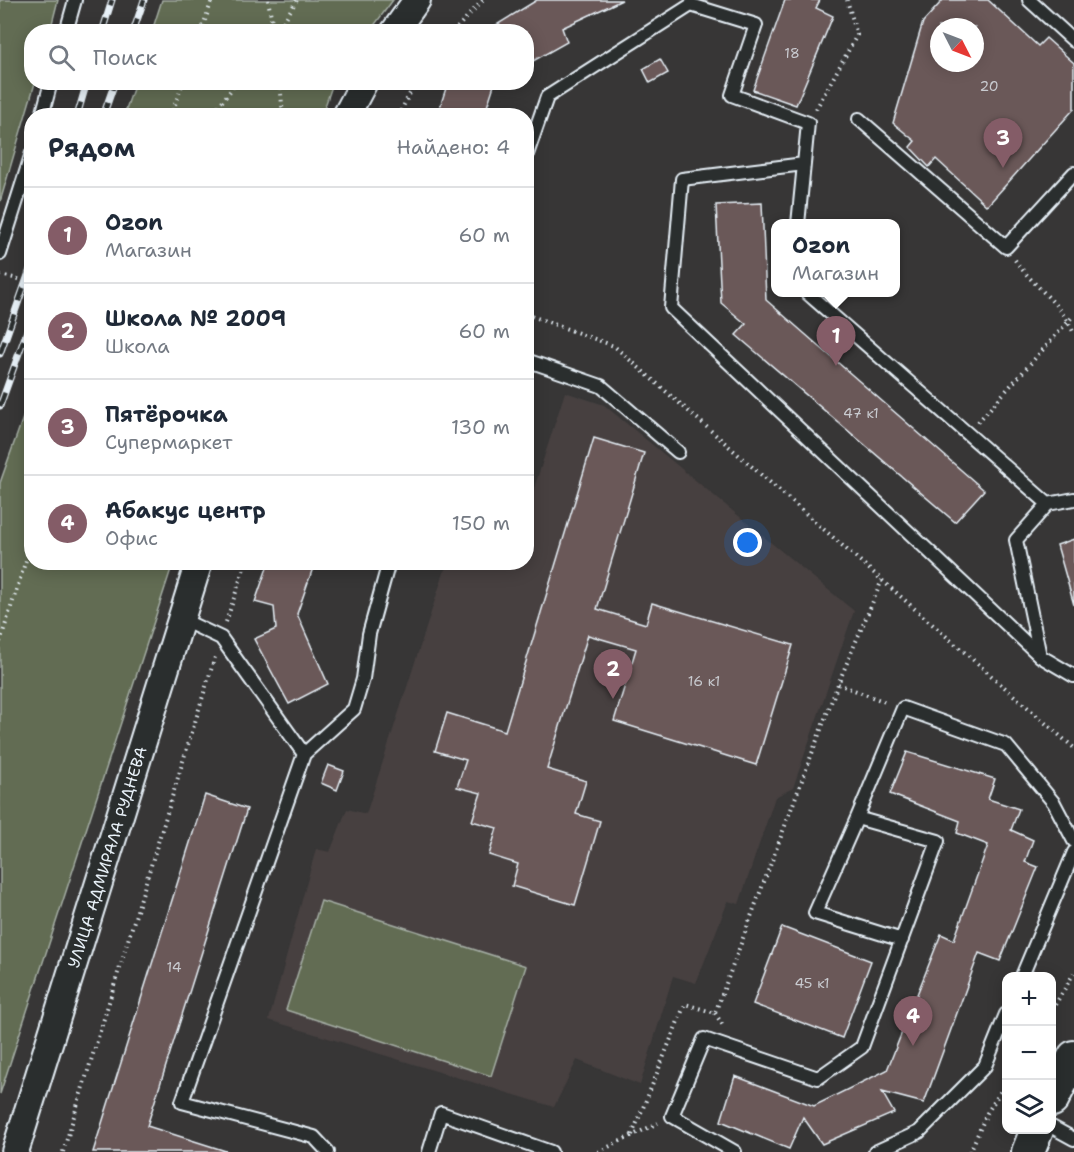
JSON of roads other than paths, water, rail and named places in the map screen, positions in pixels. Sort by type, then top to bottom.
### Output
[{"type":"street","points":[[400,24],[417,0]]},
{"type":"street","points":[[350,108],[360,90]]},
{"type":"street","name":"УЛИЦА АДМИРАЛА РУДНЕВА","points":[[15,1152],[197,570]]},
{"type":"street","points":[[1056,1092],[1074,1057]]},
{"type":"street","points":[[1028,1152],[1035,1134]]},
{"type":"lane","points":[[68,24],[75,0]]},
{"type":"lane","points":[[1029,0],[1074,41]]},
{"type":"lane","points":[[534,134],[547,97],[691,5],[756,25],[732,95],[808,123],[798,219]]},
{"type":"lane","points":[[44,108],[49,90]]},
{"type":"lane","points":[[859,119],[1006,247],[1074,173]]},
{"type":"lane","points":[[804,164],[682,178],[671,308],[1040,656],[1074,676]]},
{"type":"lane","points":[[0,255],[24,178]]},
{"type":"lane","points":[[812,297],[1048,504]]},
{"type":"lane","points":[[534,363],[601,386],[678,452]]},
{"type":"lane","points":[[1040,656],[1016,540],[1048,504],[1074,499]]},
{"type":"lane","points":[[328,1152],[314,1137],[182,1102],[304,754],[354,709],[363,679],[369,634],[387,570]]},
{"type":"lane","points":[[181,620],[221,638],[304,754]]},
{"type":"lane","points":[[902,939],[815,913],[903,708],[1006,745],[1054,802],[1074,841]]},
{"type":"lane","points":[[735,1152],[672,1116],[704,1040],[818,1078],[862,1047],[938,842],[857,818]]},
{"type":"lane","points":[[1024,972],[1074,852]]},
{"type":"lane","points":[[875,1152],[919,1132],[985,1066],[1002,1024]]},
{"type":"lane","points":[[429,1152],[441,1113],[551,1152]]},
{"type":"lane","points":[[1056,1129],[1074,1139]]},
{"type":"railway","points":[[104,24],[112,0]]},
{"type":"railway","points":[[136,24],[144,0]]},
{"type":"railway","points":[[79,108],[85,90]]},
{"type":"railway","points":[[106,108],[112,90]]},
{"type":"railway","points":[[0,354],[24,286]]},
{"type":"railway","points":[[0,406],[24,339]]},
{"type":"place","name":"Пятёрочка","points":[[1003,168]]},
{"type":"place","name":"Ozon","points":[[836,366]]},
{"type":"place","name":"Школа № 2009","points":[[613,699]]},
{"type":"place","name":"Абакус центр","points":[[913,1046]]}]
